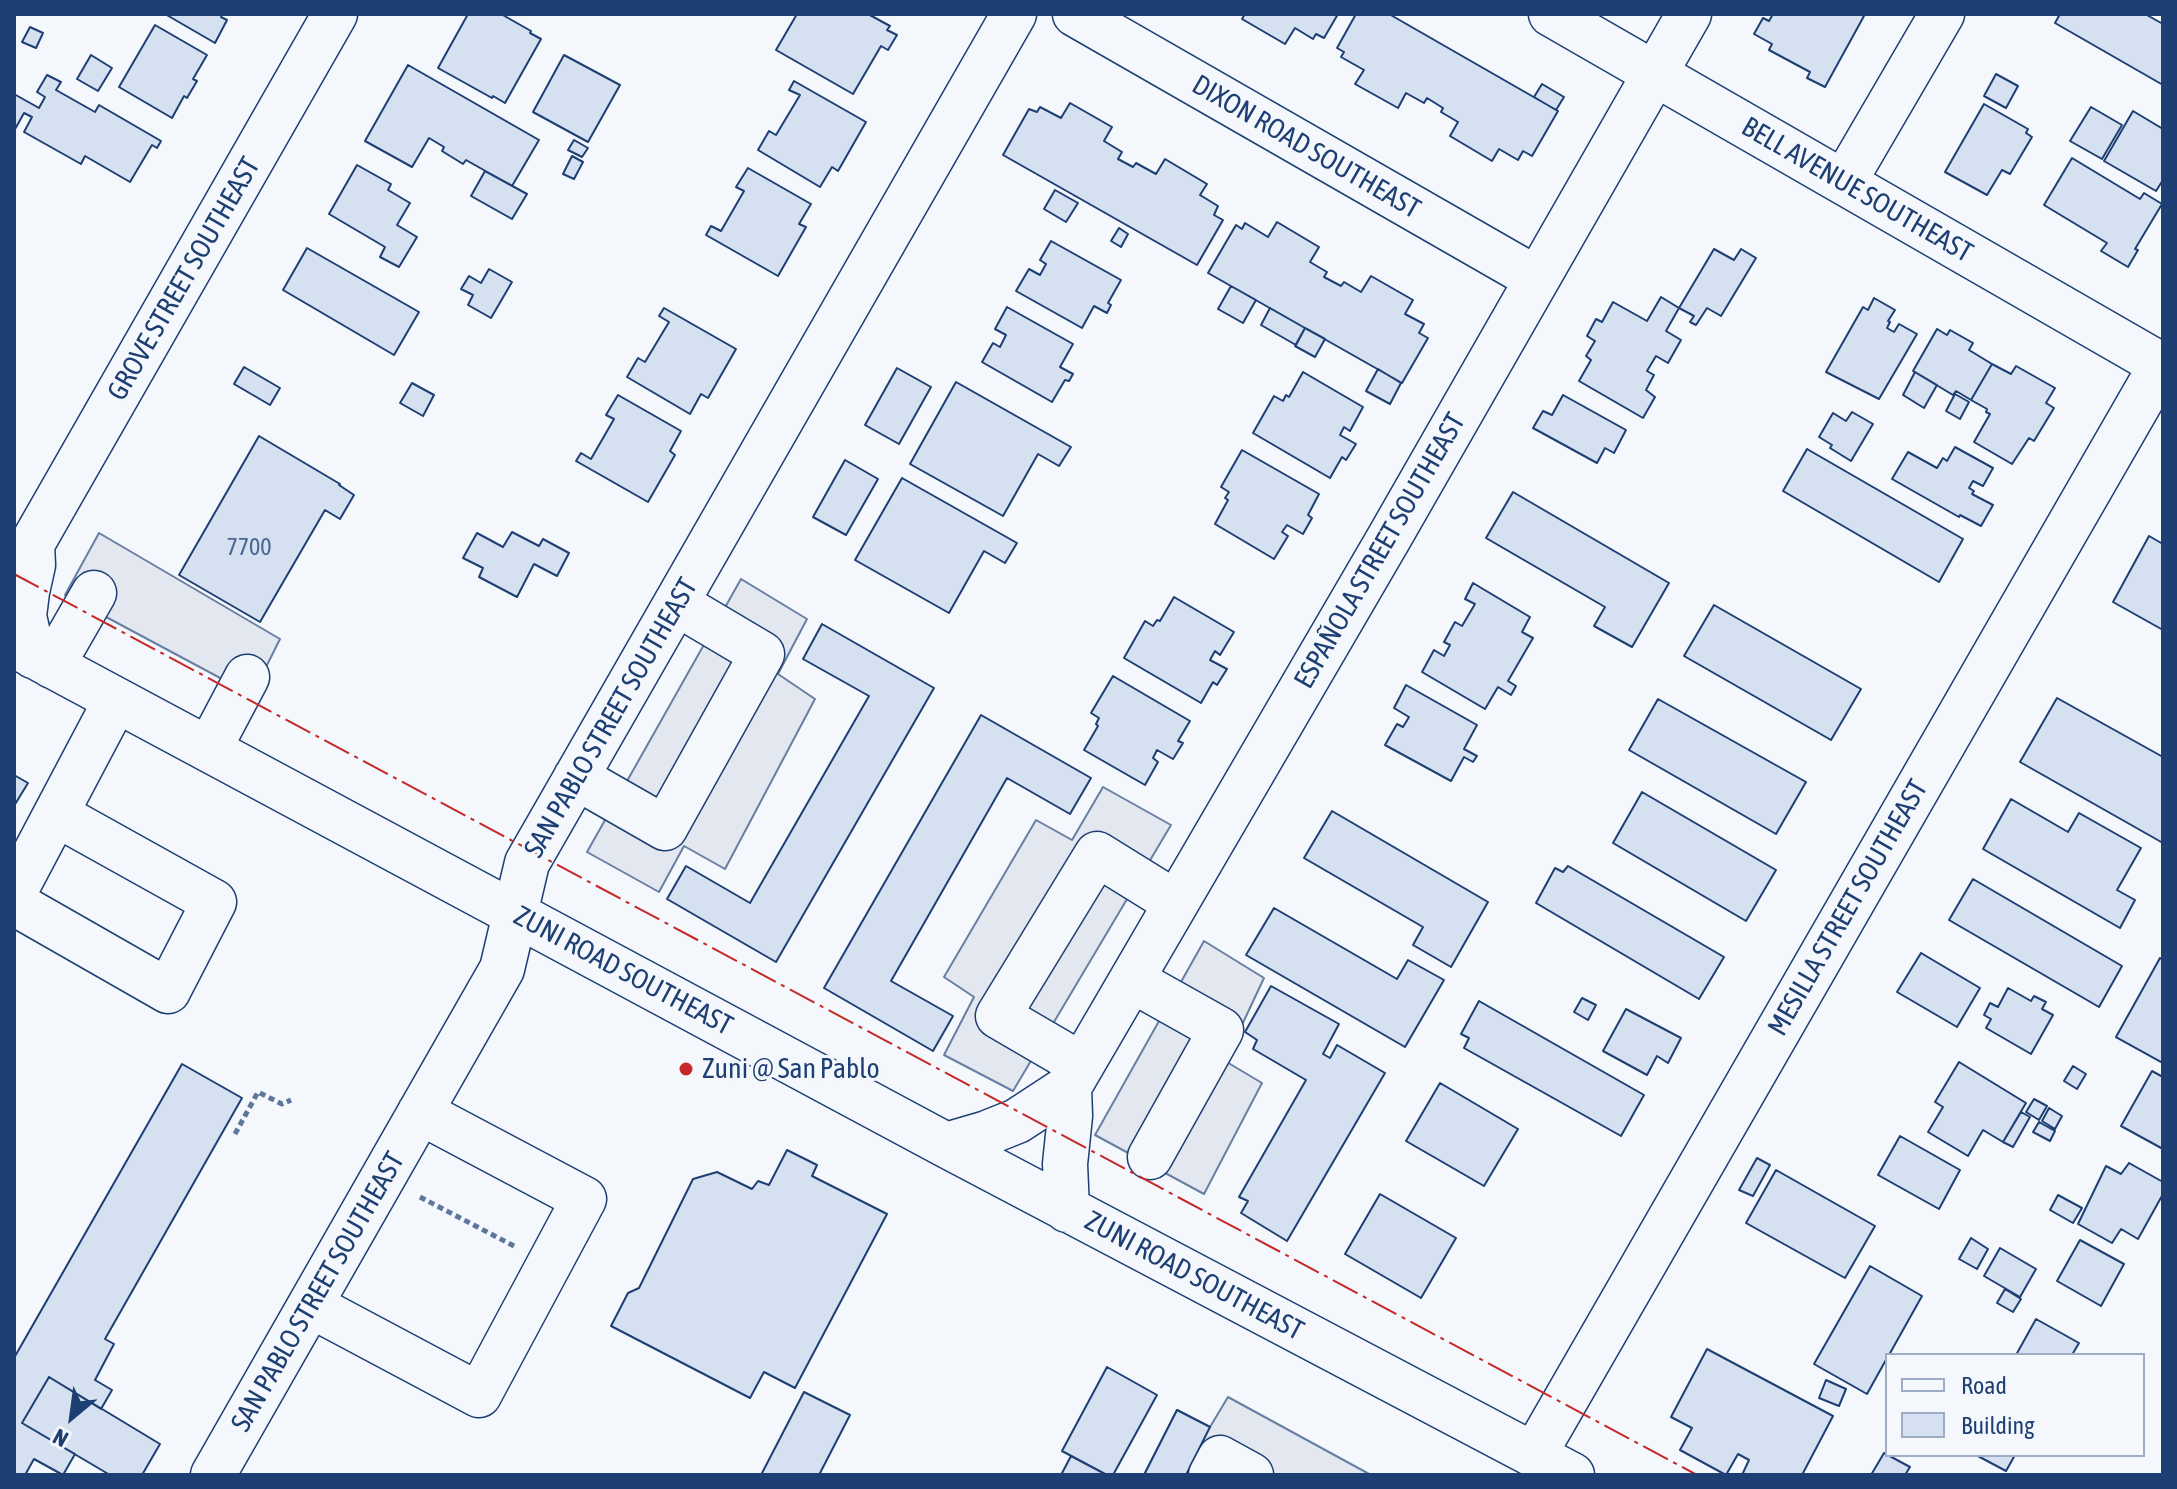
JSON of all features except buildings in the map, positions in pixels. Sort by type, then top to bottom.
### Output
[{"type":"street","name":"GROVE STREET SOUTHEAST","points":[[33,656],[24,616],[33,565],[23,550],[335,14]]},
{"type":"street","name":"SAN PABLO STREET SOUTHEAST","points":[[213,1475],[502,969],[527,863],[1014,14]]},
{"type":"street","name":"DIXON ROAD SOUTHEAST","points":[[1075,14],[1537,279]]},
{"type":"street","name":"BELL AVENUE SOUTHEAST","points":[[1551,14],[2163,364]]},
{"type":"street","name":"ESPAÑOLA STREET SOUTHEAST","points":[[946,1145],[1017,1121],[1076,1076],[1689,14]]},
{"type":"street","points":[[1844,182],[1942,14]]},
{"type":"street","name":"MESILLA STREET SOUTHEAST","points":[[1534,1455],[2163,364]]},
{"type":"street","points":[[33,656],[94,593]]},
{"type":"street","points":[[576,777],[665,828],[762,654],[676,603]]},
{"type":"street","name":"ZUNI ROAD SOUTHEAST","points":[[33,656],[1067,1210],[1572,1475]]},
{"type":"street","points":[[209,749],[247,677]]},
{"type":"street","points":[[14,893],[116,700]]},
{"type":"street","points":[[14,903],[168,991],[214,902],[56,814]]},
{"type":"street","points":[[1067,1210],[1065,1164],[1076,1076],[998,1016],[1097,854],[1176,903]]},
{"type":"street","points":[[1132,980],[1221,1030],[1150,1157]]},
{"type":"street","points":[[310,1305],[479,1395],[584,1199],[420,1112]]},
{"type":"street","points":[[1211,1475],[1220,1458],[1251,1475]]},
{"type":"path","points":[[235,1134],[258,1092],[282,1104],[291,1100]]},
{"type":"path","points":[[415,1195],[514,1247]]},
{"type":"shaded area","points":[[99,533],[280,639],[252,695],[65,595]]},
{"type":"shaded area","points":[[741,579],[807,619],[778,674],[815,699],[725,869],[684,846],[659,892],[587,852]]},
{"type":"shaded area","points":[[1103,787],[1171,825],[1013,1091],[944,1055],[974,997],[944,977],[1036,820],[1072,840]]},
{"type":"shaded area","points":[[1204,941],[1264,978],[1225,1061],[1262,1083],[1204,1194],[1095,1135]]},
{"type":"shaded area","points":[[1228,1397],[1371,1475],[1144,1475],[1177,1410],[1210,1427]]},
{"type":"power","points":[[14,574],[1697,1475]]},
{"type":"place","name":"Zuni @ San Pablo","points":[[686,1069]]}]
